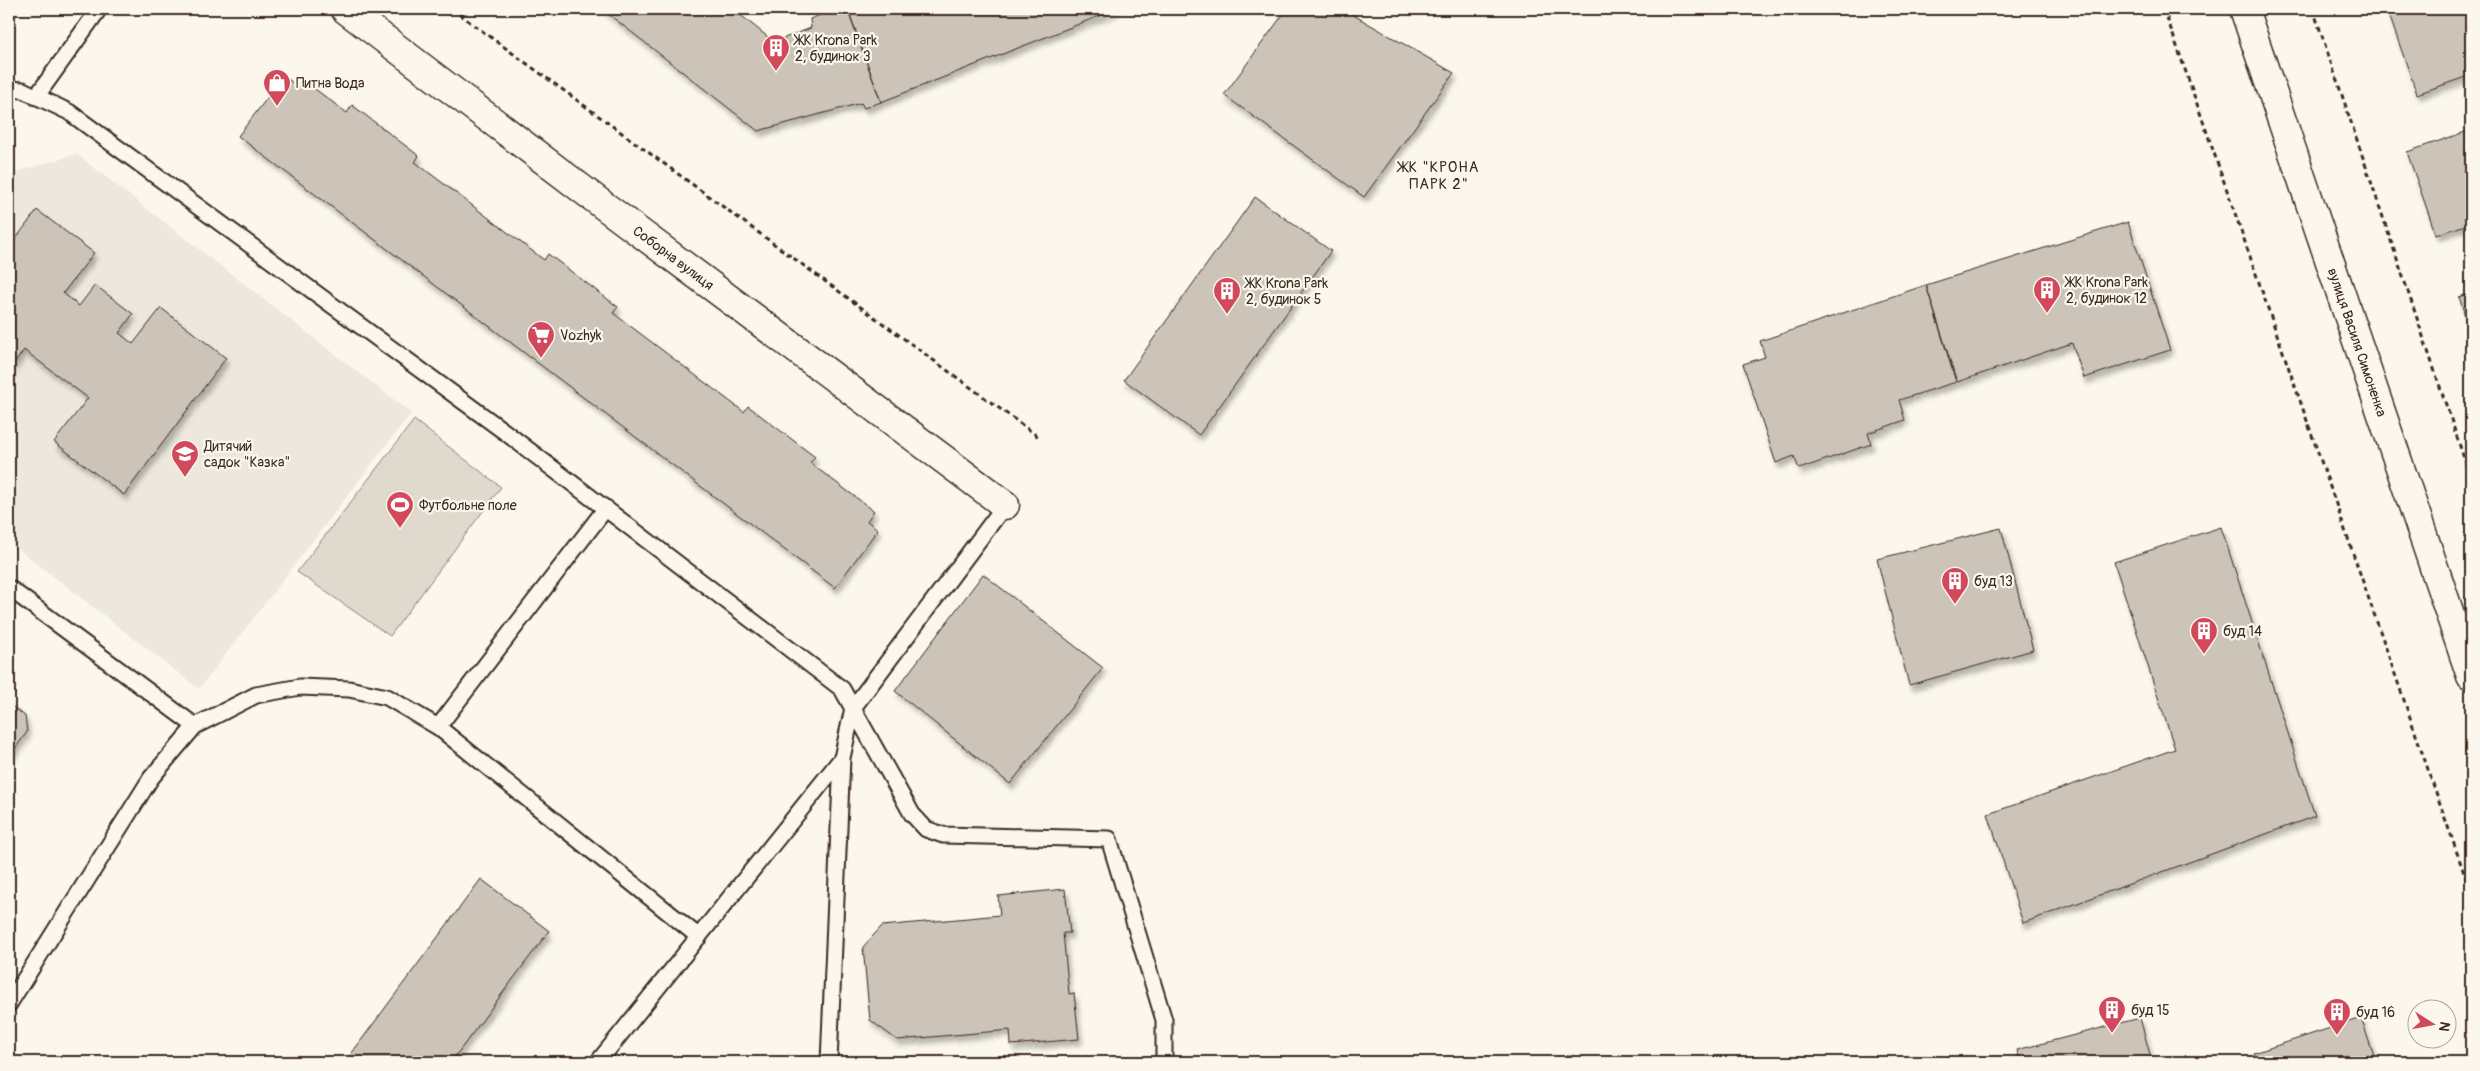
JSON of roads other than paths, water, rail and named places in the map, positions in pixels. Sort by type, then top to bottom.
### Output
[{"type":"street","name":"Соборна вулиця","points":[[345,9],[603,205],[1005,505]]},
{"type":"street","name":"вулиця Василя Симоненка","points":[[2244,9],[2471,676]]},
{"type":"lane","points":[[36,96],[99,9]]},
{"type":"lane","points":[[9,89],[23,90],[70,112],[490,420],[842,689],[912,814],[926,829],[943,835],[1109,839],[1164,1020],[1164,1062]]},
{"type":"lane","points":[[829,1062],[842,758],[853,708],[1005,505]]},
{"type":"lane","points":[[438,727],[606,508]]},
{"type":"lane","points":[[9,588],[195,726]]},
{"type":"lane","points":[[9,1004],[151,778],[195,726],[256,695],[300,687],[349,689],[387,697],[438,727],[699,937]]},
{"type":"lane","points":[[598,1062],[842,758]]},
{"type":"place","name":"ЖК Krona Park 2, будинок 3","points":[[776,72]]},
{"type":"place","name":"Питна Вода","points":[[277,107]]},
{"type":"place","name":"ЖК Krona Park 2, будинок 12","points":[[2047,314]]},
{"type":"place","name":"ЖК Krona Park 2, будинок 5","points":[[1227,315]]},
{"type":"place","name":"Vozhyk","points":[[541,359]]},
{"type":"place","name":"Дитячий садок \"Казка\"","points":[[185,478]]},
{"type":"place","name":"Футбольне поле","points":[[400,529]]},
{"type":"place","name":"буд 13","points":[[1955,605]]},
{"type":"place","name":"буд 14","points":[[2204,655]]},
{"type":"place","name":"буд 15","points":[[2112,1034]]},
{"type":"place","name":"буд 16","points":[[2337,1036]]},
{"type":"district","name":"ЖК \"КРОНА ПАРК 2\"","points":[[1439,176]]}]
